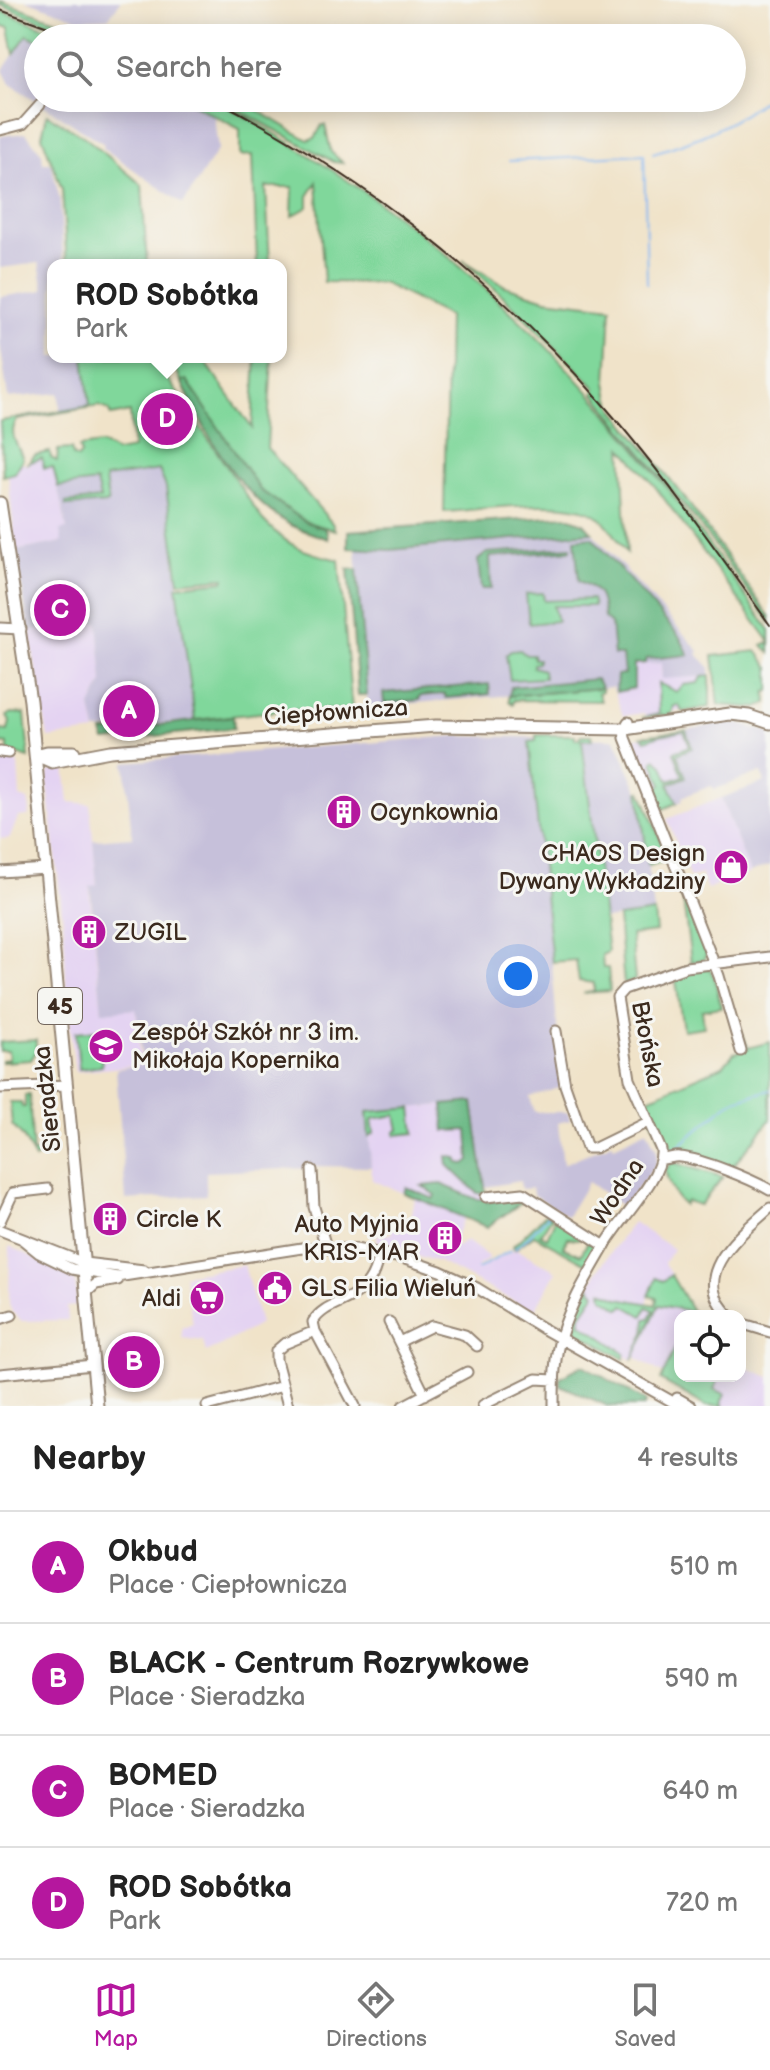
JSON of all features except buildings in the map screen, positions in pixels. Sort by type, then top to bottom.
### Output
[{"type":"main road","name":"Sieradzka","points":[[0,503],[32,717],[97,1406]]},
{"type":"main road","name":"Ciepłownicza","points":[[622,724],[721,708],[746,709],[770,715]]},
{"type":"main road","name":"Ciepłownicza","points":[[36,755],[53,756],[101,745],[426,721],[622,724],[724,715],[749,716],[770,723]]},
{"type":"main road","points":[[32,717],[53,756],[38,779]]},
{"type":"street","points":[[0,130],[23,124],[34,112]]},
{"type":"street","points":[[0,628],[21,629]]},
{"type":"street","points":[[622,724],[714,963],[741,1051]]},
{"type":"street","points":[[0,872],[46,869]]},
{"type":"street","name":"Błońska","points":[[661,1159],[661,1150],[629,1076],[617,997],[624,989],[677,970],[770,957]]},
{"type":"street","points":[[556,1031],[564,1081],[587,1148],[595,1148],[648,1122]]},
{"type":"street","points":[[0,1088],[67,1085]]},
{"type":"street","points":[[661,1159],[687,1159],[770,1190]]},
{"type":"street","name":"Wodna","points":[[554,1406],[554,1380],[561,1335],[605,1246],[652,1178],[661,1159]]},
{"type":"street","points":[[312,1170],[314,1207],[326,1247]]},
{"type":"street","points":[[0,1221],[13,1193],[48,1189]]},
{"type":"street","name":"Wodna","points":[[486,1197],[523,1193],[605,1246]]},
{"type":"street","points":[[723,1310],[716,1296],[714,1280],[719,1263],[733,1241],[770,1208]]},
{"type":"street","points":[[0,1230],[84,1268],[129,1277]]},
{"type":"street","points":[[86,1293],[96,1284],[151,1271],[286,1249],[326,1247],[378,1253],[440,1271],[499,1300],[691,1406]]},
{"type":"street","points":[[355,1406],[313,1322],[316,1316],[348,1300],[366,1285],[378,1253]]},
{"type":"street","points":[[84,1268],[151,1271]]},
{"type":"street","points":[[0,1319],[12,1315]]},
{"type":"street","points":[[389,1322],[425,1395]]},
{"type":"street","points":[[746,1325],[770,1332]]},
{"type":"street","points":[[399,1342],[432,1326],[465,1335],[477,1346]]},
{"type":"street","points":[[288,1406],[276,1351],[284,1344],[315,1331]]},
{"type":"street","points":[[561,1335],[680,1406]]},
{"type":"street","points":[[0,1374],[93,1365]]},
{"type":"street","points":[[403,1406],[467,1372]]},
{"type":"street","points":[[483,1405],[536,1379],[554,1380]]},
{"type":"street","points":[[207,1406],[283,1386]]},
{"type":"shaded area","points":[[26,0],[121,1],[108,18],[79,19]]},
{"type":"shaded area","points":[[24,39],[24,93],[10,84],[3,70]]},
{"type":"shaded area","points":[[54,112],[207,112],[214,116],[218,149],[183,204],[103,148],[104,144]]},
{"type":"shaded area","points":[[26,133],[42,153],[43,163],[51,163],[60,200],[63,259],[47,259],[47,363],[85,363],[90,406],[60,411],[59,393],[8,398],[0,344],[0,297],[44,290],[39,263],[0,268],[0,136]]},
{"type":"shaded area","points":[[151,451],[166,487],[195,720],[96,731],[91,707],[103,682],[98,622],[29,630],[16,551],[62,542],[60,530],[67,529],[53,467]]},
{"type":"shaded area","points":[[43,458],[44,468],[53,467],[67,529],[62,542],[16,551],[7,464],[19,462],[29,465],[32,460]]},
{"type":"shaded area","points":[[592,532],[699,651],[697,654],[710,668],[710,676],[662,679],[661,663],[635,665],[635,690],[615,693],[612,687],[368,707],[356,549],[390,550]]},
{"type":"shaded area","points":[[98,622],[103,682],[91,707],[96,732],[48,738],[29,630]]},
{"type":"shaded area","points":[[661,663],[662,678],[710,676],[711,702],[647,717],[643,713],[623,716],[615,693],[635,690],[634,665]]},
{"type":"shaded area","points":[[730,722],[770,732],[770,865],[750,873],[721,798],[765,782],[761,772],[715,789],[711,786],[682,797],[683,801],[677,803],[669,784],[686,777],[677,754],[692,747],[686,730]]},
{"type":"shaded area","points":[[686,730],[692,748],[686,777],[652,791],[633,738]]},
{"type":"shaded area","points":[[456,736],[615,739],[640,795],[654,912],[549,927],[562,1087],[530,1097],[534,1112],[568,1112],[570,1120],[558,1123],[563,1164],[612,1143],[614,1146],[647,1130],[657,1151],[656,1164],[626,1209],[588,1182],[567,1216],[533,1194],[532,1188],[521,1189],[520,1181],[485,1187],[473,1102],[368,1112],[371,1167],[313,1166],[206,1172],[206,1195],[126,1200],[116,1069],[143,1065],[136,1009],[102,1012],[90,886],[97,885],[93,840],[132,837],[125,762]]},
{"type":"shaded area","points":[[0,754],[15,759],[20,797],[28,800],[30,811],[28,816],[18,817],[10,838],[5,839],[0,838]]},
{"type":"shaded area","points":[[65,766],[69,802],[90,804],[97,886],[90,886],[90,895],[102,1011],[136,1009],[141,1065],[75,1072],[66,987],[64,930],[47,778],[49,772]]},
{"type":"shaded area","points":[[721,798],[750,873],[707,889],[701,874],[690,878],[667,819]]},
{"type":"shaded area","points":[[473,1102],[490,1225],[487,1227],[464,1218],[453,1242],[456,1247],[467,1241],[490,1258],[478,1266],[478,1270],[516,1249],[556,1271],[534,1312],[439,1262],[378,1245],[377,1235],[392,1234],[394,1216],[411,1219],[415,1198],[372,1180],[367,1112]]},
{"type":"shaded area","points":[[633,1222],[673,1249],[664,1263],[671,1275],[663,1281],[656,1278],[647,1303],[686,1310],[674,1310],[674,1351],[664,1374],[604,1344],[574,1319],[598,1270]]},
{"type":"shaded area","points":[[10,1246],[75,1278],[77,1306],[67,1307],[68,1320],[22,1321],[12,1312],[9,1304]]},
{"type":"shaded area","points":[[244,1265],[260,1324],[206,1353],[203,1341],[182,1338],[182,1327],[193,1324],[184,1275]]},
{"type":"shaded area","points":[[746,1367],[770,1377],[770,1406],[712,1406],[707,1403],[715,1382],[746,1382]]},
{"type":"green space","points":[[0,1],[68,24],[50,24],[0,5]]},
{"type":"green space","points":[[0,11],[36,24],[24,24],[24,39],[14,54],[9,28],[0,25]]},
{"type":"green space","points":[[208,112],[237,112],[345,178],[429,241],[510,311],[583,386],[657,475],[770,630],[770,642],[654,485],[622,447],[627,553],[604,522],[595,514],[581,509],[544,505],[444,512],[448,316],[383,283],[324,282],[317,182],[308,196],[308,207],[292,216],[293,187],[266,187],[270,259],[257,259],[253,155],[240,156],[240,129]]},
{"type":"green space","points":[[243,112],[261,112],[308,140],[315,138],[325,125],[331,152],[343,163],[334,162]]},
{"type":"green space","points":[[47,114],[86,138],[142,185],[147,259],[67,259],[62,189],[42,136]]},
{"type":"green space","points":[[463,260],[505,286],[546,299],[611,307],[607,382],[616,412],[682,494],[770,617],[770,622],[696,520],[594,393],[596,388]]},
{"type":"green space","points":[[85,363],[157,363],[262,519],[296,547],[339,560],[352,710],[285,710],[195,720],[177,586],[223,581],[224,578],[179,582],[166,487],[159,470],[105,478],[108,503],[66,506],[66,503],[100,499],[96,482],[58,487],[53,467],[44,468],[42,458],[28,463],[35,455],[50,452],[51,458],[57,461],[58,450],[71,449],[73,456],[78,458],[81,454],[79,447],[101,444],[117,452],[133,449],[130,412],[111,416],[109,410],[99,406],[17,420],[13,436],[23,459],[15,473],[3,476],[0,421],[90,406]]},
{"type":"green space","points":[[174,363],[206,363],[252,428],[256,363],[272,363],[267,448],[335,530],[306,522],[260,490],[187,381],[181,381]]},
{"type":"green space","points":[[187,380],[260,490],[306,522],[326,529],[328,539],[287,523],[253,495],[212,440],[181,381]]},
{"type":"green space","points":[[565,516],[584,523],[592,532],[390,550],[348,548],[348,531]]},
{"type":"green space","points":[[592,537],[679,636],[689,655],[646,659],[645,663],[634,664],[634,688],[616,692],[617,675],[624,674],[622,655],[614,655],[611,624],[604,618],[599,595],[579,581],[575,539]]},
{"type":"green space","points":[[571,547],[571,550],[490,557],[491,589],[481,589],[478,560],[487,553]]},
{"type":"green space","points":[[348,569],[357,569],[367,695],[358,695]]},
{"type":"green space","points":[[543,593],[544,601],[592,599],[594,606],[553,606],[557,621],[529,624],[526,594]]},
{"type":"green space","points":[[520,650],[538,659],[533,667],[543,670],[544,678],[510,680],[506,655]]},
{"type":"green space","points":[[757,651],[770,668],[767,703],[758,708],[719,705],[713,656]]},
{"type":"green space","points":[[710,676],[710,707],[682,712],[679,705],[674,706],[672,714],[642,718],[659,714],[658,683],[677,692],[683,685],[699,683],[702,677]]},
{"type":"green space","points":[[596,679],[602,688],[509,696],[511,687]]},
{"type":"green space","points":[[489,684],[490,694],[446,698],[445,694],[420,696],[419,700],[384,703],[383,693]]},
{"type":"green space","points":[[602,688],[598,693],[601,701],[514,700],[513,704],[509,701],[509,696]]},
{"type":"green space","points":[[12,713],[25,714],[29,758],[8,751],[8,744],[0,743],[0,730],[8,731],[10,722],[7,716]]},
{"type":"green space","points":[[233,716],[234,728],[105,741],[103,732]]},
{"type":"green space","points":[[686,730],[692,748],[677,754],[686,777],[669,784],[677,803],[661,810],[643,768],[653,789],[662,785],[653,761],[656,759],[663,765],[669,781],[683,776],[674,752],[690,746],[684,731],[646,740],[642,736]]},
{"type":"green space","points":[[536,735],[575,735],[575,739],[580,739],[581,735],[591,735],[592,739],[582,740],[608,952],[602,955],[603,968],[608,968],[610,991],[583,993],[594,991],[594,983],[579,981],[576,960],[552,962],[529,742],[536,741]]},
{"type":"green space","points":[[639,791],[707,954],[703,960],[691,962],[683,900],[667,861],[648,865]]},
{"type":"green space","points":[[654,912],[656,932],[631,935],[635,980],[624,985],[618,917]]},
{"type":"green space","points":[[710,969],[715,979],[721,1007],[702,1010],[704,1027],[683,1030],[675,974]]},
{"type":"green space","points":[[98,1030],[102,1066],[79,1069],[76,1032]]},
{"type":"green space","points":[[740,1034],[745,1049],[743,1035],[748,1048],[770,1042],[770,1120],[732,1167],[683,1151],[667,1156],[644,1100],[723,1066],[734,1053],[739,1052]]},
{"type":"green space","points":[[36,1040],[36,1052],[31,1060],[2,1062],[9,1059],[8,1051],[0,1051],[0,1042]]},
{"type":"green space","points":[[29,1094],[33,1153],[45,1151],[35,1159],[12,1125],[10,1102],[21,1102],[25,1107],[25,1095]]},
{"type":"green space","points":[[473,1102],[486,1194],[477,1193],[448,1165],[447,1156],[457,1158],[459,1163],[465,1164],[470,1160],[468,1130],[445,1131],[443,1105]]},
{"type":"green space","points":[[412,1108],[415,1133],[396,1135],[395,1132],[399,1130],[396,1115],[372,1119],[374,1133],[369,1136],[367,1112]]},
{"type":"green space","points":[[672,1162],[723,1177],[700,1205],[686,1201],[684,1205],[674,1194],[666,1175],[665,1170]]},
{"type":"green space","points":[[441,1184],[476,1199],[486,1199],[487,1202],[517,1198],[525,1200],[487,1227],[404,1193],[406,1187],[434,1199],[436,1195],[422,1186]]},
{"type":"green space","points":[[546,1214],[552,1217],[540,1235],[547,1238],[555,1219],[581,1236],[578,1239],[568,1238],[563,1247],[581,1255],[588,1241],[595,1246],[597,1253],[590,1266],[534,1235],[515,1249],[513,1246]]},
{"type":"green space","points":[[671,1275],[691,1310],[659,1305],[633,1360],[645,1332],[646,1319],[654,1310],[647,1307],[643,1316],[624,1305],[621,1309],[603,1298],[602,1291],[618,1298],[656,1305],[657,1298],[649,1296],[656,1278],[663,1281]]},
{"type":"green space","points":[[590,1286],[596,1293],[581,1315],[581,1323],[625,1353],[624,1359],[575,1330],[573,1322],[578,1323],[574,1318]]},
{"type":"green space","points":[[674,1351],[674,1382],[717,1382],[714,1389],[725,1394],[721,1403],[723,1406],[706,1406],[661,1380]]},
{"type":"green space","points":[[583,1365],[646,1401],[645,1406],[608,1406],[560,1385],[560,1377]]},
{"type":"waterway","points":[[746,112],[770,95]]},
{"type":"waterway","points":[[653,153],[715,130],[746,112]]},
{"type":"waterway","points":[[509,161],[644,154],[647,283]]},
{"type":"waterway","points":[[666,1151],[678,1147],[726,1105],[770,1090]]},
{"type":"waterway","points":[[515,1248],[548,1216]]},
{"type":"waterway","points":[[478,1269],[511,1250]]},
{"type":"railway","points":[[0,10],[40,24]]},
{"type":"railway","points":[[238,112],[321,160],[373,196],[424,234],[519,317],[628,434],[770,625]]},
{"type":"place","name":"ROD Sobótka","points":[[167,419]]},
{"type":"place","name":"BOMED","points":[[60,610]]},
{"type":"place","name":"Okbud","points":[[129,711]]},
{"type":"place","name":"Ocynkownia","points":[[344,812]]},
{"type":"place","name":"CHAOS Design Dywany Wykładziny","points":[[731,867]]},
{"type":"place","name":"ZUGIL","points":[[89,932]]},
{"type":"place","name":"Zespół Szkół nr 3 im. Mikołaja Kopernika","points":[[106,1046]]},
{"type":"place","name":"Circle K","points":[[110,1219]]},
{"type":"place","name":"Auto Myjnia KRIS-MAR","points":[[445,1238]]},
{"type":"place","name":"GLS Filia Wieluń","points":[[275,1288]]},
{"type":"place","name":"Aldi","points":[[207,1298]]},
{"type":"place","name":"BLACK - Centrum Rozrywkowe","points":[[134,1362]]}]
